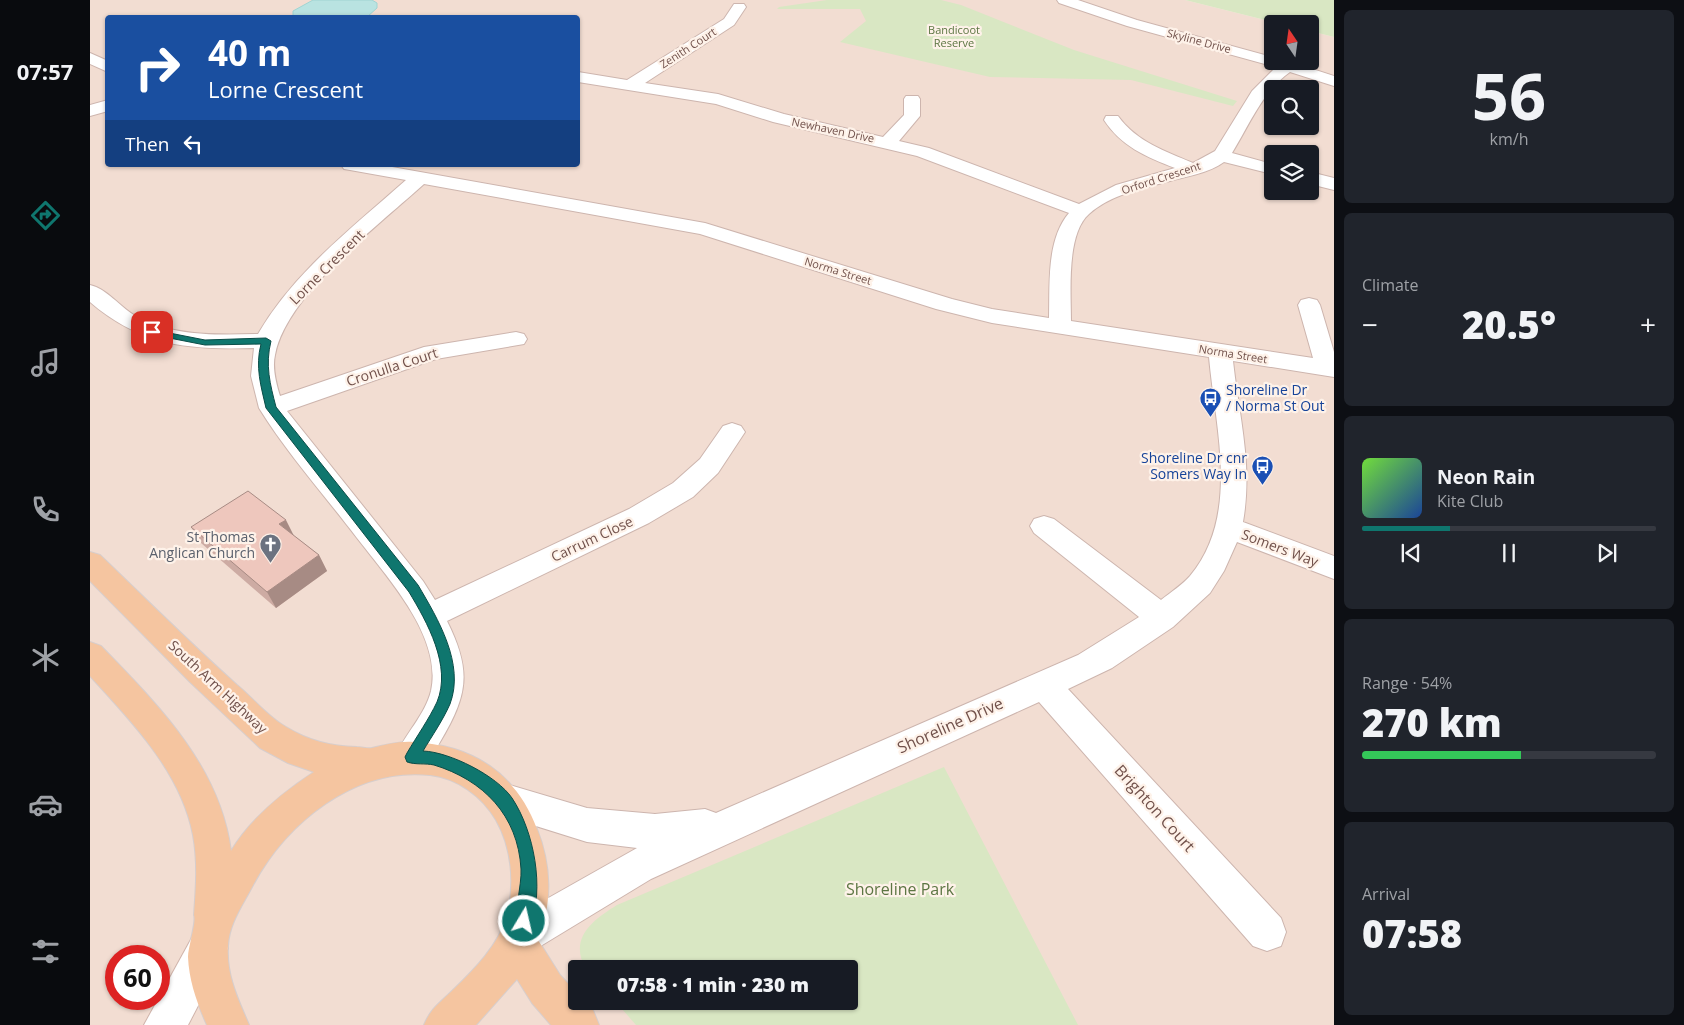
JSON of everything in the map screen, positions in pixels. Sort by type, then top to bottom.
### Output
[{"type":"main road","name":"South Arm Highway","points":[[90,562],[201,672],[272,737],[300,752],[332,762],[372,763]]},
{"type":"main road","points":[[90,655],[150,718],[178,754],[203,804],[215,859],[210,940],[215,991],[228,1025]]},
{"type":"main road","points":[[210,940],[227,894],[258,842],[278,820],[322,785],[372,763],[412,757],[431,758],[470,771],[506,801],[518,823],[529,867],[527,907],[518,939],[494,976],[466,1008],[445,1025]]},
{"type":"main road","points":[[518,939],[546,989],[578,1025]]},
{"type":"street","name":"Skyline Drive","points":[[1064,0],[1132,23],[1264,59]]},
{"type":"street","name":"Zenith Court","points":[[632,84],[729,22],[739,7]]},
{"type":"street","points":[[90,58],[105,66]]},
{"type":"street","points":[[1264,166],[1220,155],[1253,99],[1281,70]]},
{"type":"street","name":"Skyline Drive","points":[[1300,70],[1334,81]]},
{"type":"street","name":"Newhaven Drive","points":[[580,77],[718,99],[779,118],[888,142],[956,162],[1081,211]]},
{"type":"street","points":[[888,142],[912,116],[912,99]]},
{"type":"street","points":[[90,111],[105,105]]},
{"type":"street","points":[[1112,120],[1118,129],[1138,144],[1192,169]]},
{"type":"street","name":"Orford Crescent","points":[[1081,211],[1127,188],[1192,169],[1220,155]]},
{"type":"street","name":"Norma Street","points":[[362,167],[673,222],[705,230],[944,304],[992,316],[1330,369],[1310,305]]},
{"type":"street","name":"Lorne Crescent","points":[[412,757],[444,703],[448,681],[447,664],[429,616],[413,589],[271,408],[263,376],[263,355],[266,341],[275,323],[297,293],[421,177]]},
{"type":"street","points":[[1319,180],[1334,184]]},
{"type":"street","points":[[1060,327],[1063,258],[1066,240],[1072,225],[1081,211]]},
{"type":"street","points":[[90,291],[126,319],[162,335],[205,342],[266,341]]},
{"type":"street","name":"Cronulla Court","points":[[271,408],[432,352],[516,339]]},
{"type":"street","name":"Shoreline Drive","points":[[518,939],[620,875],[732,823],[1089,665],[1125,645],[1162,618],[1200,585],[1220,550],[1227,527],[1234,492],[1234,452],[1220,353]]},
{"type":"street","name":"Carrum Close","points":[[429,616],[639,516],[675,494],[710,466],[732,432]]},
{"type":"street","points":[[1044,526],[1162,618]]},
{"type":"street","name":"Somers Way","points":[[1227,527],[1334,568]]},
{"type":"street","name":"Brighton Court","points":[[1043,684],[1267,932]]},
{"type":"street","name":"Shoreline Drive","points":[[506,801],[587,824],[655,832],[732,823]]},
{"type":"street","points":[[165,1025],[210,940]]},
{"type":"shaded area","points":[[90,0],[1185,0],[1264,20],[1264,70],[1319,70],[1319,33],[1334,37],[1334,1025],[90,1025]]},
{"type":"green space","name":"Bandicoot Reserve","points":[[827,0],[941,0],[961,5],[1074,50],[1237,101],[1233,106],[1131,80],[990,77],[840,42],[866,21],[860,9],[777,9],[779,7]]},
{"type":"green space","points":[[1185,0],[1334,0],[1334,37],[1319,33],[1319,15],[1264,15],[1264,20]]},
{"type":"green space","name":"Shoreline Park","points":[[944,767],[1078,1025],[636,1025],[623,1010],[858,1010],[858,960],[582,960],[580,948],[586,931],[600,917],[617,905]]},
{"type":"water","points":[[313,0],[372,0],[377,3],[377,8],[369,15],[293,15],[293,11]]},
{"type":"building","name":"St Thomas Anglican Church","points":[[248,491],[286,520],[279,524],[319,555],[267,592],[191,527]]},
{"type":"place","name":"Shoreline Dr / Norma St Out","points":[[1210,417]]},
{"type":"place","name":"Shoreline Dr cnr Somers Way In","points":[[1263,485]]},
{"type":"place","name":"St Thomas Anglican Church","points":[[271,564]]},
{"type":"route","points":[[152,332],[183,340],[205,342],[266,341],[263,355],[263,376],[271,408],[283,426],[413,589],[429,616],[447,664],[448,681],[444,703],[412,757],[431,758],[470,771],[506,801],[518,823],[525,844],[529,867],[529,888],[524,921]]}]
